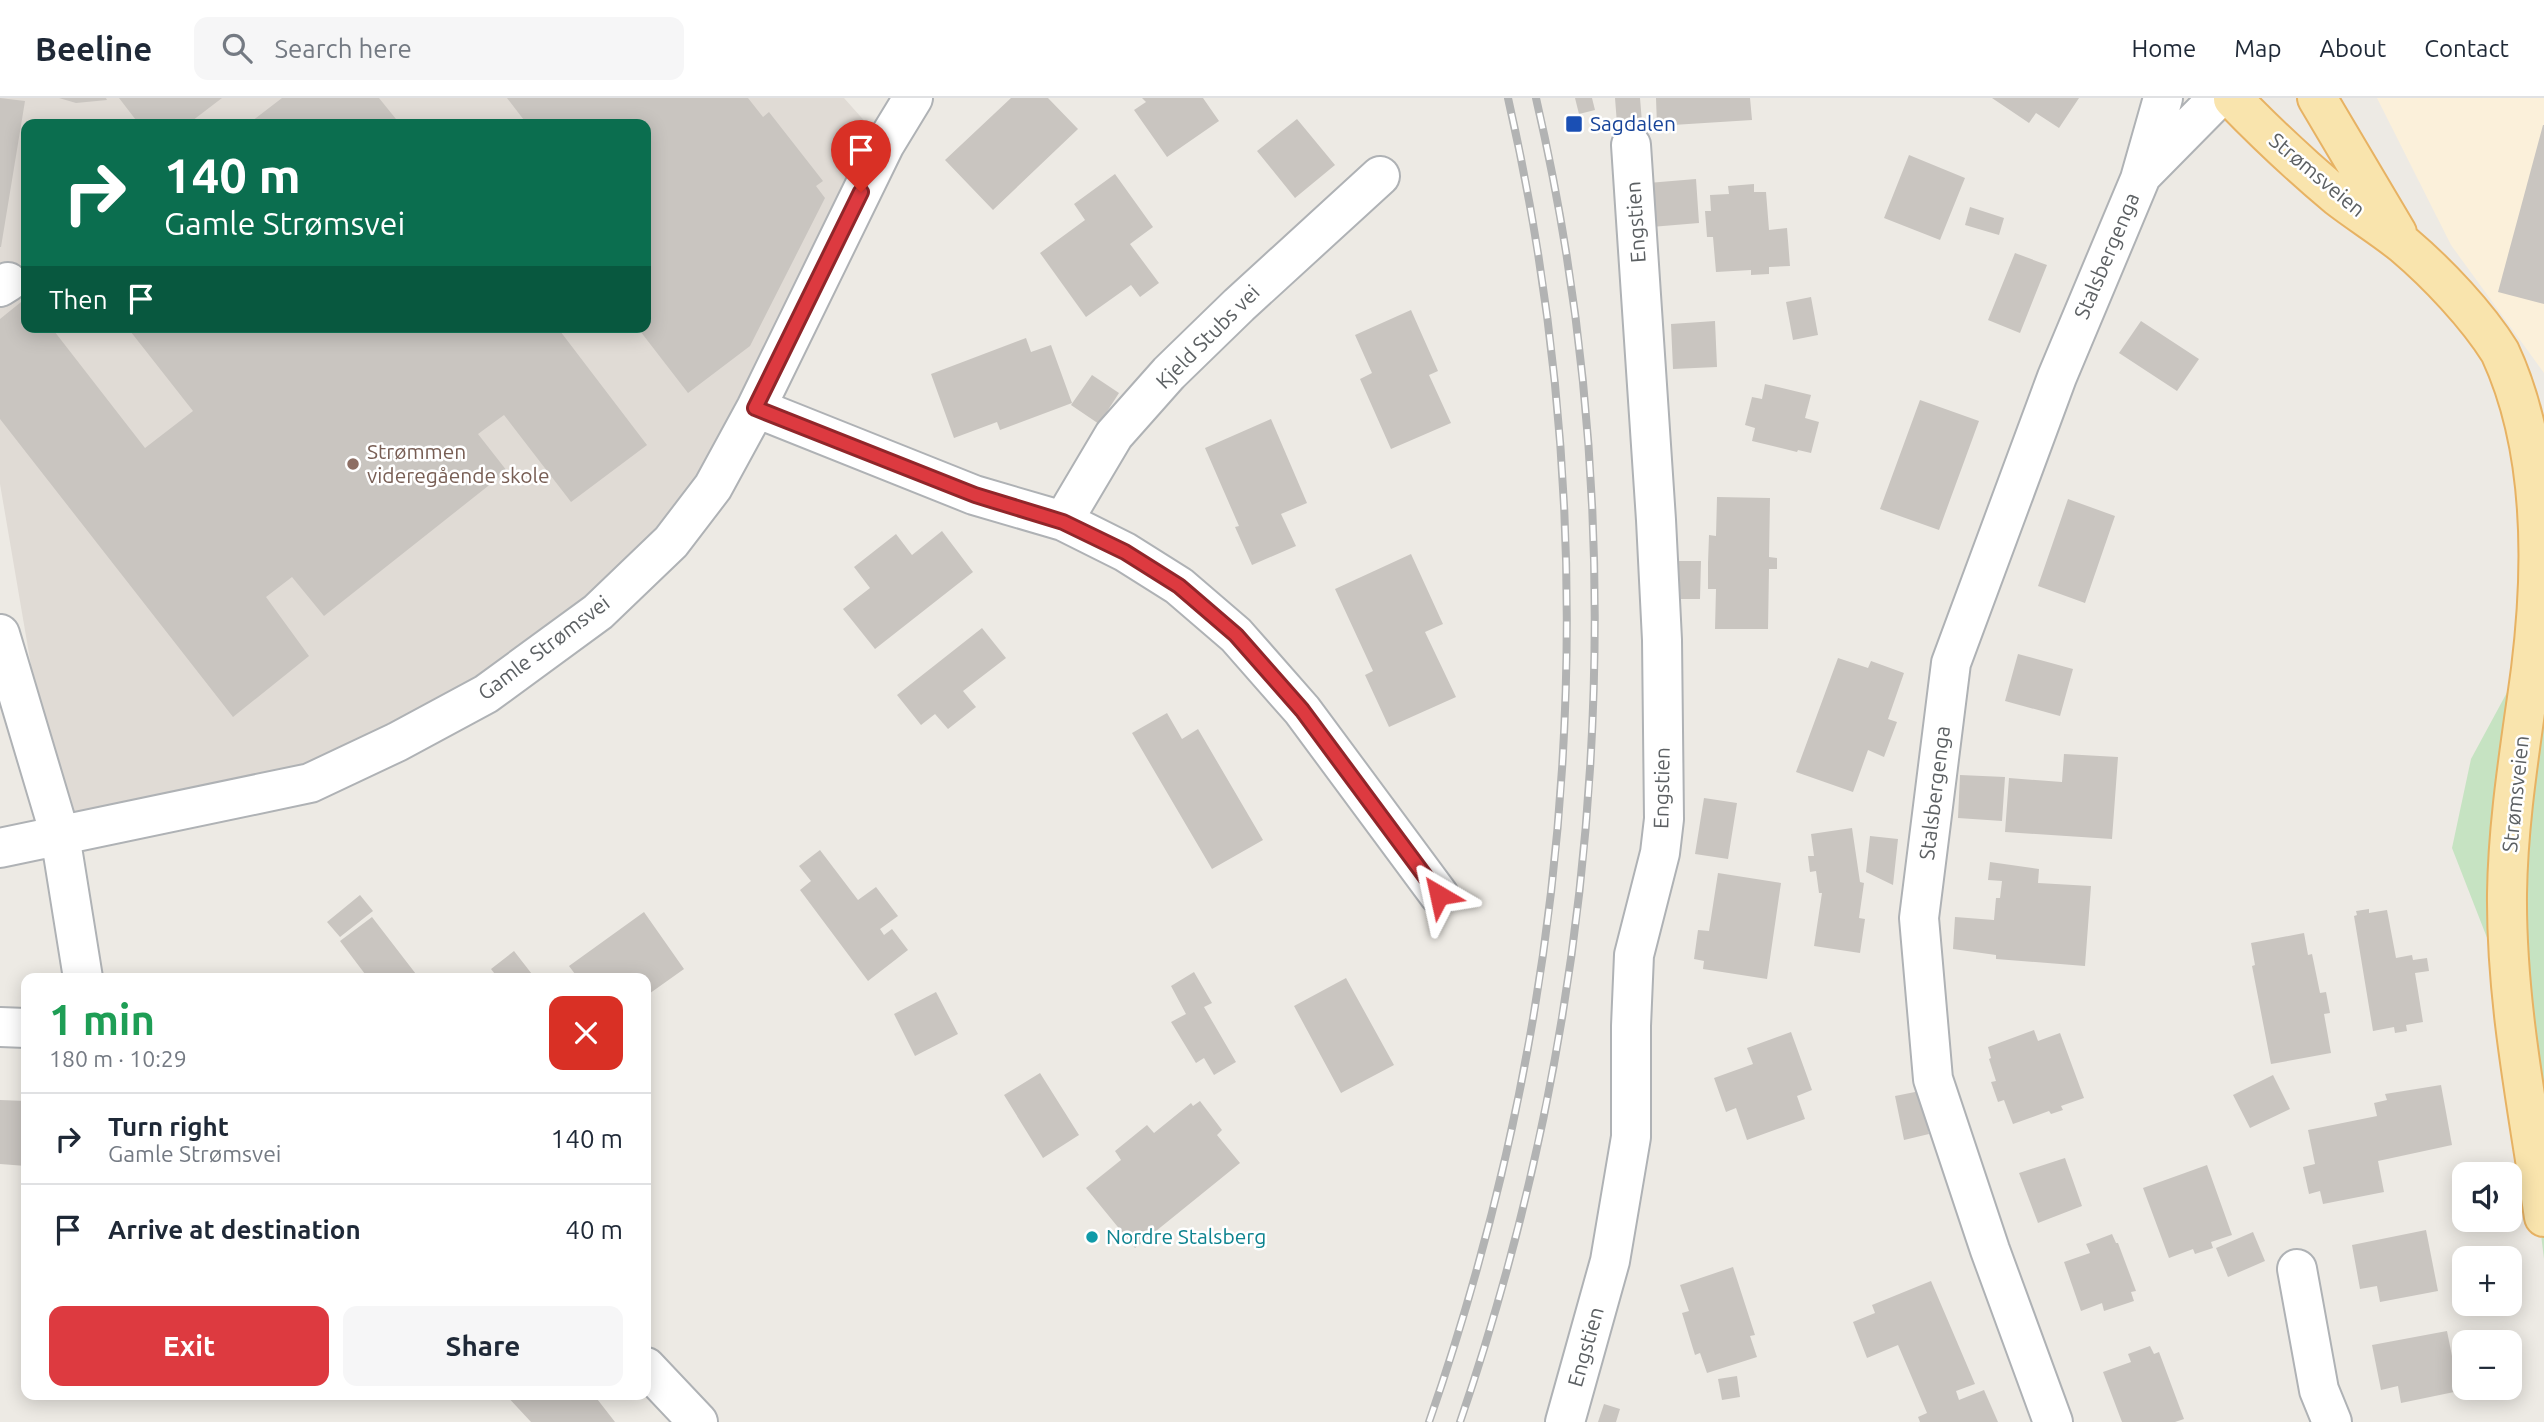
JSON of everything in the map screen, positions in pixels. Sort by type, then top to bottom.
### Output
[{"type":"main road","name":"Strømsveien","points":[[2225,98],[2339,197],[2405,247],[2470,311],[2501,354],[2526,408],[2541,472],[2544,546],[2512,807],[2507,895],[2508,947],[2516,1028],[2544,1217]]},
{"type":"main road","name":"Strømsveien","points":[[2318,98],[2405,247]]},
{"type":"street","name":"Gamle Strømsvei","points":[[0,848],[310,783],[397,742],[486,694],[598,612],[671,542],[713,487],[755,408],[885,144],[913,98]]},
{"type":"street","name":"Stalsbergenga","points":[[2053,1422],[1990,1250],[1933,1079],[1919,918],[1951,663],[2057,377],[2140,178],[2164,98]]},
{"type":"street","points":[[2140,178],[2225,98]]},
{"type":"street","name":"Engstien","points":[[1565,1422],[1610,1261],[1631,1138],[1634,955],[1660,853],[1664,819],[1662,640],[1631,145]]},
{"type":"street","name":"Kjeld Stubs vei","points":[[1063,522],[1114,435],[1169,373],[1239,304],[1380,176]]},
{"type":"street","points":[[755,408],[975,495],[1063,522],[1125,552],[1179,586],[1236,635],[1302,710],[1439,895]]},
{"type":"street","points":[[0,634],[60,835],[82,973]]},
{"type":"street","points":[[0,1027],[21,1028]]},
{"type":"street","points":[[2297,1269],[2319,1390],[2332,1422]]},
{"type":"street","points":[[651,1372],[698,1422]]},
{"type":"shaded area","name":"Strømmen videregående skole","points":[[0,98],[844,98],[885,144],[721,443],[598,612],[310,783],[60,835],[0,484]]},
{"type":"shaded area","points":[[2377,98],[2544,98],[2544,373],[2451,245]]},
{"type":"green space","points":[[2544,624],[2544,1259],[2538,1210],[2491,948],[2452,848],[2471,759]]},
{"type":"building","points":[[0,98],[25,101],[0,247]]},
{"type":"building","points":[[59,98],[106,98],[107,100],[76,103]]},
{"type":"building","points":[[119,98],[222,98],[195,119],[135,119]]},
{"type":"building","points":[[282,98],[379,98],[396,119],[255,119]]},
{"type":"building","points":[[507,98],[748,98],[763,117],[769,112],[823,181],[816,186],[825,198],[750,346],[688,393],[642,333],[651,333],[651,119],[523,119]]},
{"type":"building","points":[[1011,98],[1048,98],[1078,129],[993,210],[945,160]]},
{"type":"building","points":[[1142,98],[1203,98],[1219,121],[1167,157],[1134,110],[1146,102]]},
{"type":"building","points":[[1575,98],[1592,98],[1595,110],[1579,114]]},
{"type":"building","points":[[1615,98],[1640,98],[1642,122],[1617,124]]},
{"type":"building","points":[[1656,98],[1750,98],[1752,120],[1657,126]]},
{"type":"building","points":[[1992,98],[2079,98],[2059,128],[2036,113],[2029,123]]},
{"type":"building","points":[[1297,119],[1335,165],[1295,198],[1257,151]]},
{"type":"building","points":[[2544,125],[2544,304],[2498,292]]},
{"type":"building","points":[[1909,155],[1965,178],[1940,240],[1884,218]]},
{"type":"building","points":[[1115,174],[1153,227],[1130,244],[1159,283],[1140,297],[1131,285],[1086,317],[1040,253],[1085,220],[1074,204]]},
{"type":"building","points":[[1696,179],[1699,223],[1651,227],[1648,183]]},
{"type":"building","points":[[1754,184],[1754,192],[1766,192],[1769,230],[1787,228],[1790,266],[1769,267],[1769,274],[1751,275],[1751,270],[1716,272],[1713,237],[1707,237],[1705,211],[1711,211],[1710,195],[1729,194],[1728,186]]},
{"type":"building","points":[[1970,207],[2004,218],[1999,235],[1965,225]]},
{"type":"building","points":[[2015,253],[2047,265],[2020,333],[1988,320]]},
{"type":"building","points":[[1811,297],[1818,335],[1793,340],[1786,302]]},
{"type":"building","points":[[21,302],[21,333],[56,333],[145,448],[193,411],[132,333],[562,333],[647,445],[571,502],[504,415],[478,434],[507,471],[324,616],[292,577],[266,597],[309,656],[233,717],[0,419],[0,319]]},
{"type":"building","points":[[1411,310],[1438,371],[1429,375],[1451,423],[1391,449],[1360,379],[1372,373],[1355,335]]},
{"type":"building","points":[[1715,321],[1717,367],[1673,369],[1671,324]]},
{"type":"building","points":[[2141,321],[2199,359],[2177,391],[2119,353]]},
{"type":"building","points":[[1026,338],[1031,352],[1051,345],[1072,403],[1000,430],[997,422],[954,438],[931,374]]},
{"type":"building","points":[[1092,375],[1119,393],[1099,424],[1071,405]]},
{"type":"building","points":[[1765,384],[1811,395],[1805,418],[1819,422],[1811,453],[1752,441],[1755,428],[1745,425],[1752,397],[1762,399]]},
{"type":"building","points":[[1920,400],[1979,421],[1939,530],[1880,509]]},
{"type":"building","points":[[1271,419],[1307,503],[1281,514],[1296,546],[1252,565],[1235,527],[1239,526],[1205,448]]},
{"type":"building","points":[[1717,497],[1770,498],[1769,557],[1777,558],[1777,569],[1769,569],[1768,629],[1715,629],[1716,589],[1708,589],[1708,563],[1709,535],[1716,536]]},
{"type":"building","points":[[2068,499],[2115,516],[2085,603],[2038,586]]},
{"type":"building","points":[[942,531],[973,572],[875,649],[843,609],[870,588],[854,567],[896,534],[912,555]]},
{"type":"building","points":[[1411,554],[1443,624],[1425,632],[1456,697],[1389,727],[1365,675],[1373,671],[1335,589]]},
{"type":"building","points":[[1676,561],[1701,561],[1700,599],[1675,599]]},
{"type":"building","points":[[982,628],[1006,658],[963,691],[976,707],[948,729],[935,714],[921,725],[897,695]]},
{"type":"building","points":[[2018,654],[2073,669],[2060,716],[2005,701]]},
{"type":"building","points":[[1838,658],[1868,668],[1871,661],[1904,673],[1888,719],[1897,722],[1884,757],[1868,750],[1853,792],[1796,772]]},
{"type":"building","points":[[1167,713],[1182,739],[1198,729],[1263,840],[1212,869],[1132,733]]},
{"type":"building","points":[[2064,754],[2118,757],[2112,839],[2005,832],[2009,778],[2062,782]]},
{"type":"building","points":[[1960,775],[2005,777],[2002,821],[1958,818]]},
{"type":"building","points":[[1704,798],[1737,803],[1728,859],[1695,854]]},
{"type":"building","points":[[1852,828],[1860,882],[1864,883],[1859,918],[1865,919],[1860,953],[1814,946],[1822,893],[1819,893],[1816,871],[1810,872],[1808,856],[1814,856],[1811,834]]},
{"type":"building","points":[[1870,836],[1898,839],[1893,885],[1866,872]]},
{"type":"building","points":[[820,850],[858,900],[876,887],[898,916],[880,929],[884,935],[892,929],[908,950],[868,981],[800,890],[811,881],[799,866]]},
{"type":"building","points":[[1990,862],[2039,869],[2038,883],[2091,886],[2085,966],[1996,959],[1996,955],[1953,949],[1955,917],[1994,920],[1996,898],[2000,898],[2002,881],[1988,880]]},
{"type":"building","points":[[1718,873],[1781,883],[1767,979],[1703,969],[1704,961],[1694,959],[1698,930],[1709,931]]},
{"type":"building","points":[[360,895],[373,911],[340,937],[327,922]]},
{"type":"building","points":[[2369,909],[2369,913],[2387,910],[2396,958],[2412,955],[2413,960],[2427,958],[2429,971],[2415,973],[2423,1022],[2406,1025],[2407,1031],[2395,1033],[2394,1027],[2373,1031],[2354,916],[2357,915],[2356,911]]},
{"type":"building","points":[[644,912],[684,969],[651,992],[651,973],[574,973],[569,966]]},
{"type":"building","points":[[372,917],[415,973],[364,973],[340,941]]},
{"type":"building","points":[[2304,933],[2308,955],[2312,954],[2320,993],[2326,992],[2330,1013],[2324,1014],[2331,1053],[2271,1064],[2252,966],[2255,965],[2251,943]]},
{"type":"building","points":[[514,951],[531,973],[494,973],[491,969]]},
{"type":"building","points":[[1194,972],[1212,1003],[1204,1007],[1236,1062],[1214,1075],[1204,1058],[1196,1063],[1171,1022],[1186,1014],[1171,986]]},
{"type":"building","points":[[1346,978],[1394,1065],[1341,1093],[1294,1006]]},
{"type":"building","points":[[936,992],[958,1034],[915,1056],[894,1014]]},
{"type":"building","points":[[2034,1030],[2038,1041],[2060,1033],[2084,1098],[2061,1106],[2063,1110],[2051,1114],[2049,1111],[2013,1124],[2004,1100],[1998,1102],[1991,1082],[1996,1081],[1988,1047]]},
{"type":"building","points":[[1791,1032],[1812,1090],[1797,1096],[1805,1119],[1747,1140],[1736,1108],[1726,1112],[1714,1078],[1753,1064],[1747,1048]]},
{"type":"building","points":[[1040,1073],[1079,1135],[1043,1158],[1004,1095]]},
{"type":"building","points":[[2273,1075],[2290,1109],[2250,1128],[2233,1095]]},
{"type":"building","points":[[2441,1085],[2452,1145],[2378,1161],[2384,1192],[2323,1204],[2320,1191],[2309,1194],[2303,1167],[2315,1164],[2308,1130],[2377,1116],[2374,1103],[2387,1100],[2385,1094]]},
{"type":"building","points":[[1920,1091],[1929,1134],[1904,1140],[1895,1096]]},
{"type":"building","points":[[0,1100],[21,1101],[21,1166],[0,1164]]},
{"type":"building","points":[[1200,1101],[1222,1130],[1217,1135],[1240,1163],[1135,1248],[1086,1188],[1121,1160],[1115,1151],[1147,1125],[1154,1133],[1191,1103],[1193,1106]]},
{"type":"building","points":[[2065,1158],[2082,1206],[2038,1223],[2019,1173]]},
{"type":"building","points":[[2207,1165],[2232,1235],[2211,1242],[2213,1248],[2195,1254],[2193,1249],[2169,1258],[2143,1188]]},
{"type":"building","points":[[2426,1230],[2438,1291],[2380,1302],[2377,1286],[2360,1289],[2352,1245]]},
{"type":"building","points":[[2253,1232],[2265,1261],[2228,1277],[2216,1248]]},
{"type":"building","points":[[2112,1234],[2136,1291],[2131,1292],[2134,1301],[2104,1311],[2102,1303],[2081,1311],[2064,1262],[2090,1253],[2086,1244]]},
{"type":"building","points":[[1733,1267],[1755,1335],[1750,1336],[1757,1357],[1707,1373],[1700,1353],[1695,1355],[1682,1313],[1689,1311],[1680,1285]]},
{"type":"building","points":[[1931,1281],[1975,1384],[1956,1391],[1959,1400],[1984,1390],[1998,1422],[1920,1422],[1918,1417],[1927,1413],[1898,1345],[1867,1358],[1853,1322],[1875,1313],[1872,1305]]},
{"type":"building","points":[[2447,1331],[2452,1356],[2452,1392],[2401,1403],[2398,1386],[2381,1390],[2372,1345]]},
{"type":"building","points":[[2150,1346],[2154,1354],[2159,1352],[2184,1419],[2175,1422],[2122,1422],[2103,1372],[2131,1362],[2128,1354]]},
{"type":"building","points":[[1737,1376],[1740,1397],[1722,1400],[1718,1379]]},
{"type":"building","points":[[511,1400],[598,1400],[615,1422],[531,1422]]},
{"type":"building","points":[[1604,1404],[1620,1409],[1616,1422],[1598,1422]]},
{"type":"railway","points":[[1429,1422],[1479,1260],[1518,1097],[1546,932],[1562,766],[1567,599],[1559,432],[1540,265],[1508,98]]},
{"type":"railway","points":[[1460,1422],[1509,1262],[1547,1098],[1574,933],[1590,765],[1595,597],[1587,429],[1568,263],[1536,98]]},
{"type":"place","name":"Sagdalen","points":[[1574,124]]},
{"type":"place","name":"Strømmen videregående skole","points":[[353,464]]},
{"type":"place","name":"Nordre Stalsberg","points":[[1092,1237]]},
{"type":"route","points":[[861,192],[755,408],[870,456],[975,495],[1063,522],[1125,552],[1179,586],[1236,635],[1302,710],[1439,895]]}]
